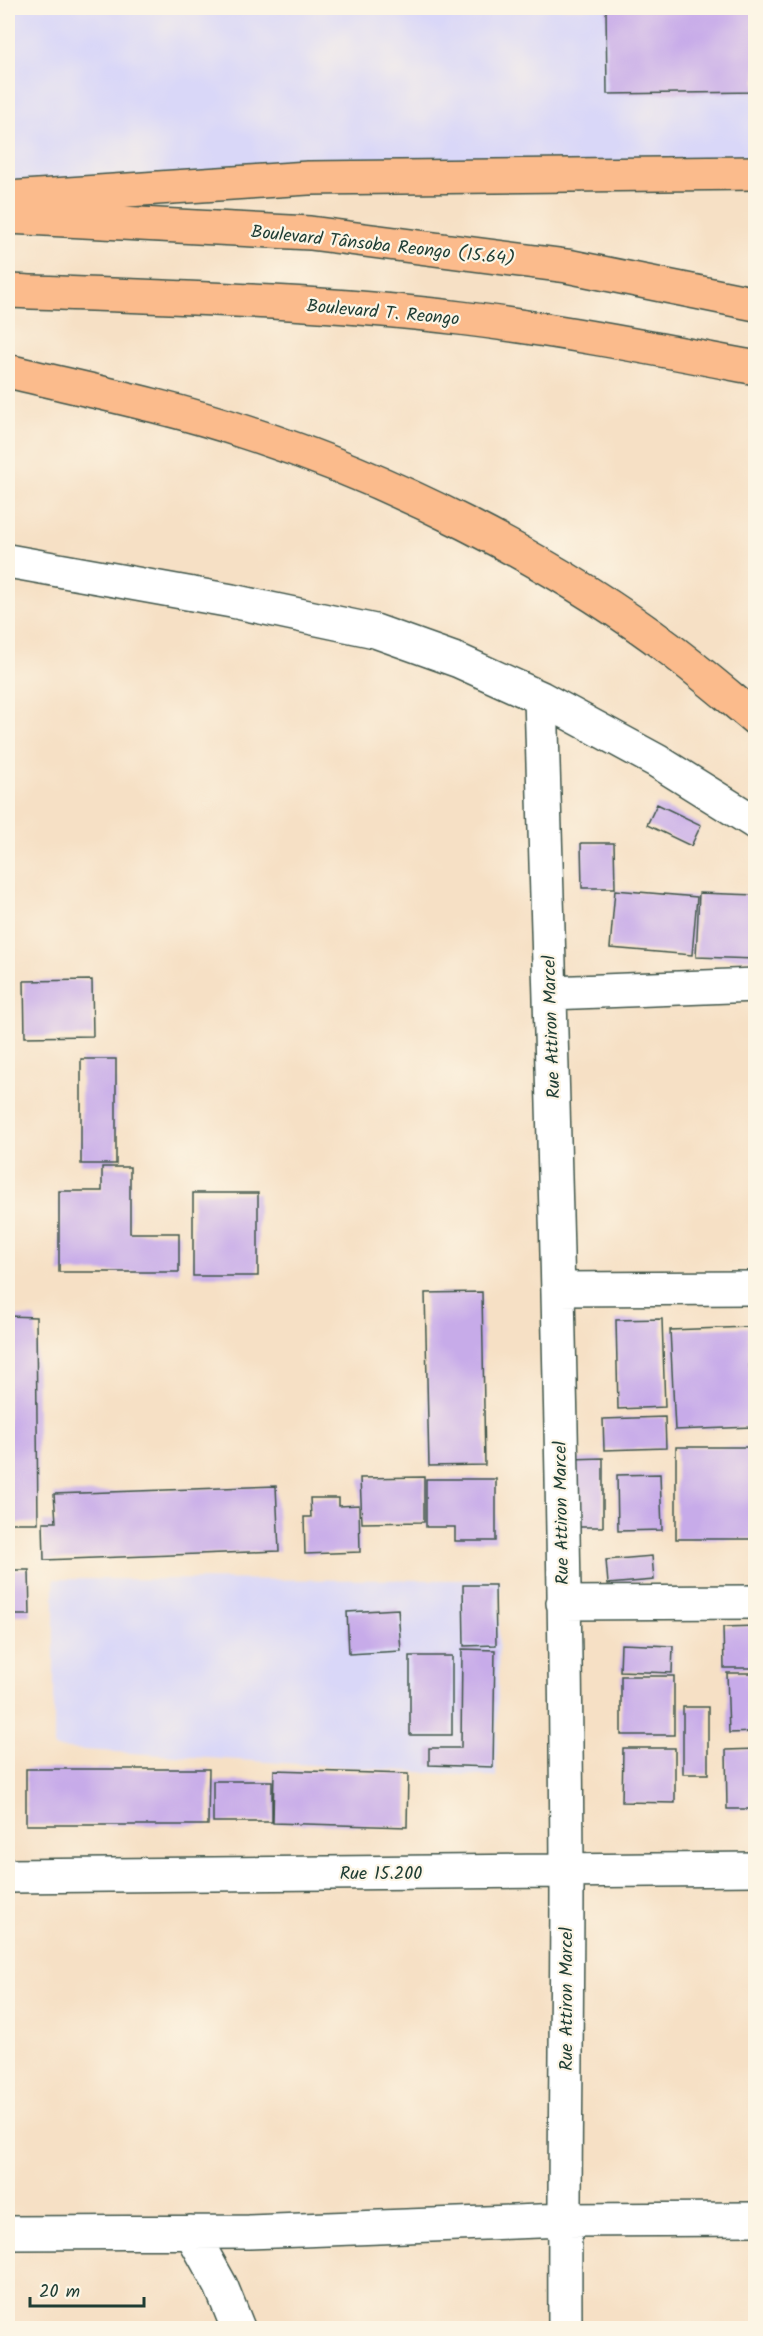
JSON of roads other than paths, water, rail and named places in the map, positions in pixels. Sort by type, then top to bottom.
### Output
[{"type":"highway","points":[[8,198],[308,178],[756,173]]},
{"type":"highway","name":"Boulevard Tânsoba Reongo (15.64)","points":[[8,218],[310,233],[567,266],[756,304]]},
{"type":"highway","name":"Boulevard T. Reongo","points":[[8,291],[333,306],[460,318],[603,339],[756,368]]},
{"type":"highway","points":[[8,371],[171,410],[245,432],[330,462],[413,499],[505,546],[593,597],[671,650],[756,719]]},
{"type":"street","points":[[8,561],[232,601],[375,631],[459,661],[541,698],[657,761],[756,823]]},
{"type":"street","name":"Rue Attiron Marcel","points":[[541,698],[558,1289],[567,1871],[565,2328]]},
{"type":"street","points":[[550,993],[756,985]]},
{"type":"street","points":[[558,1289],[756,1288]]},
{"type":"street","points":[[563,1603],[756,1602]]},
{"type":"street","name":"Rue 15.200","points":[[8,1876],[756,1869]]},
{"type":"street","points":[[8,2233],[191,2232],[564,2220],[756,2219]]},
{"type":"street","points":[[191,2232],[221,2286],[238,2328]]}]
